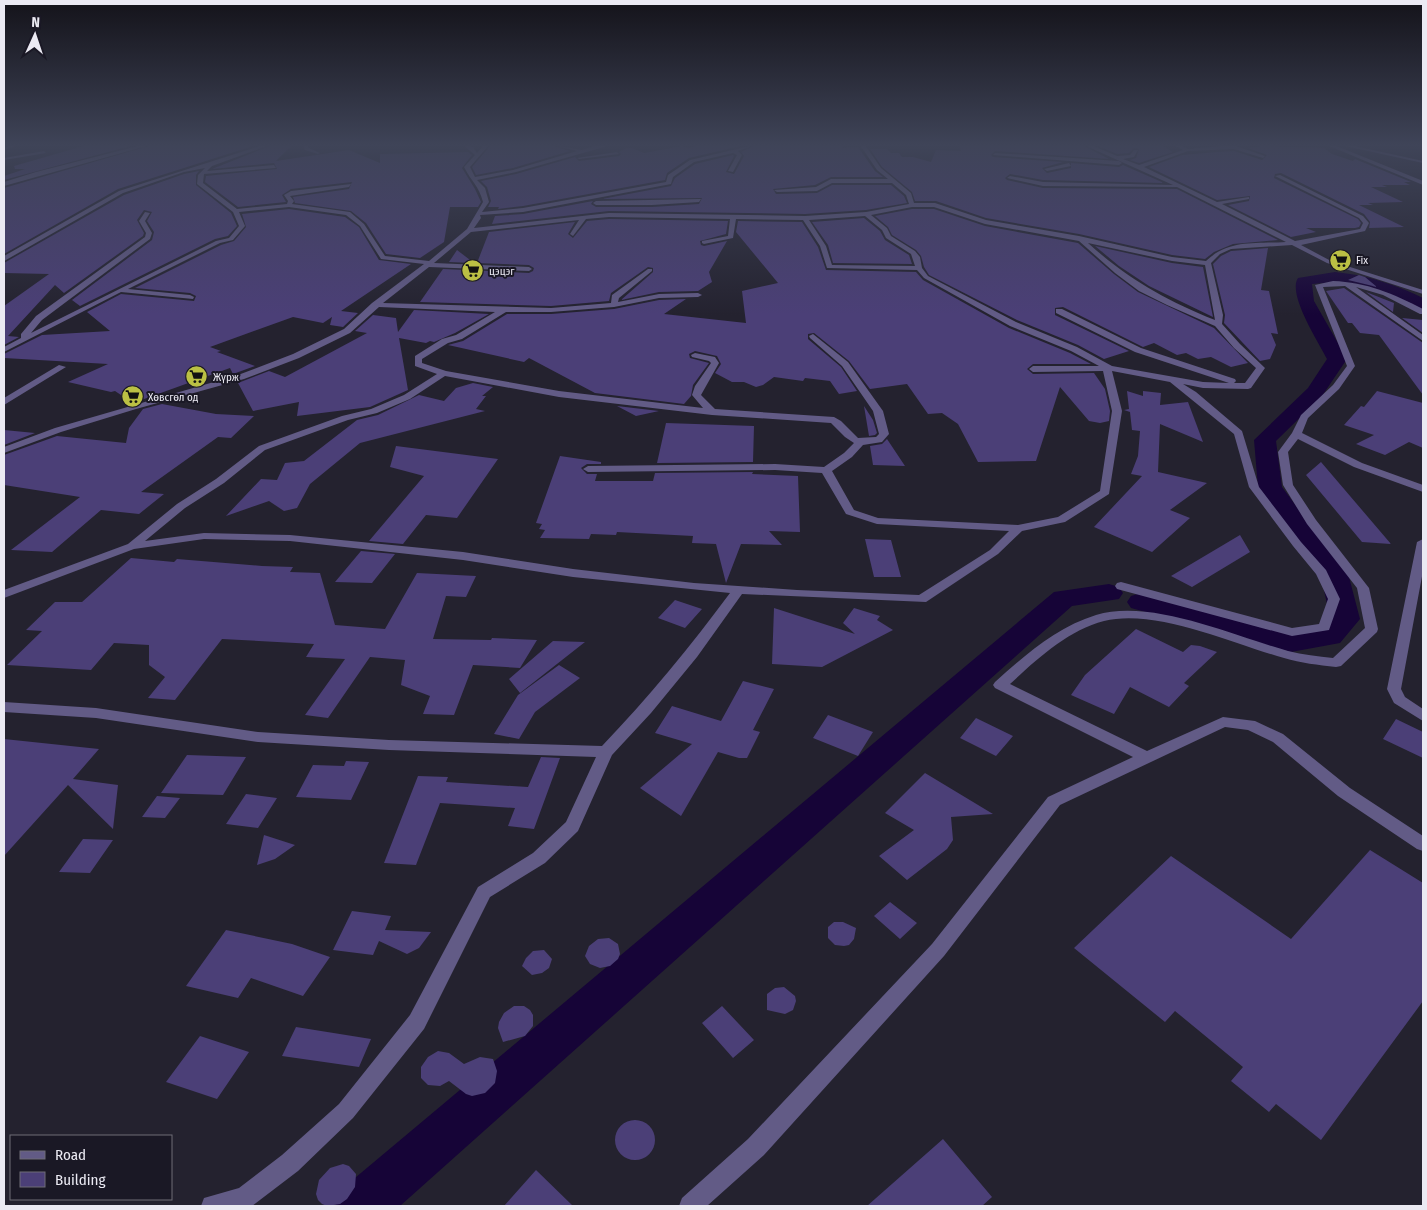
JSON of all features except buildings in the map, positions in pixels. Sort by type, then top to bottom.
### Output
[{"type":"street","points":[[4,259],[104,201]]},
{"type":"street","points":[[4,350],[218,242],[232,239],[242,226],[236,212],[222,201]]},
{"type":"street","points":[[4,450],[114,412],[241,378],[296,356],[347,331],[376,305],[469,230],[478,218],[477,214],[486,201]]},
{"type":"street","points":[[477,214],[523,210],[566,202],[677,201]]},
{"type":"street","points":[[1210,201],[1329,262],[1423,292]]},
{"type":"street","points":[[1215,204],[1229,201]]},
{"type":"street","points":[[1208,263],[1218,253],[1230,247],[1294,243],[1363,230],[1369,220],[1330,201]]},
{"type":"street","points":[[236,212],[289,204],[348,213],[362,226],[384,258],[429,264],[529,269]]},
{"type":"street","points":[[469,230],[584,217],[805,218],[866,214],[912,205],[935,205],[985,222],[1079,238],[1172,259],[1208,263]]},
{"type":"street","points":[[21,340],[39,318],[148,238],[148,233],[142,221],[147,213]]},
{"type":"street","points":[[866,214],[885,229],[888,237],[913,252],[919,262],[919,268],[926,277],[1005,320],[1074,349],[1110,368]]},
{"type":"street","points":[[573,234],[584,217]]},
{"type":"street","points":[[704,242],[731,237],[733,217]]},
{"type":"street","points":[[805,218],[823,246],[829,266],[919,268]]},
{"type":"street","points":[[1079,238],[1095,253],[1142,289],[1218,324],[1237,346],[1261,368],[1248,386]]},
{"type":"street","points":[[1208,263],[1219,315],[1218,324]]},
{"type":"street","points":[[614,305],[615,297],[650,270]]},
{"type":"street","points":[[1147,757],[1000,684],[1040,650],[1070,630],[1101,617],[1132,613],[1198,628],[1288,655],[1336,664],[1372,629],[1363,588],[1311,522],[1288,484],[1283,452],[1298,434],[1304,417],[1336,387],[1351,366],[1344,342],[1325,304],[1319,286],[1330,283],[1347,284],[1384,292],[1423,312]]},
{"type":"street","points":[[1347,284],[1423,338]]},
{"type":"street","points":[[120,290],[190,297]]},
{"type":"street","points":[[376,305],[551,310],[614,305],[637,299],[698,295]]},
{"type":"street","points":[[504,310],[459,337],[445,341],[418,358],[418,364],[444,373],[559,394],[712,412],[834,420],[840,424],[849,437],[860,442],[879,440],[884,434],[878,411],[845,364],[813,336]]},
{"type":"street","points":[[1059,311],[1138,350],[1248,386]]},
{"type":"street","points":[[695,355],[712,359],[714,363],[713,370],[697,390],[696,395],[712,412]]},
{"type":"street","points":[[4,402],[62,367]]},
{"type":"street","points":[[1033,369],[1070,367],[1110,368],[1203,385],[1248,386]]},
{"type":"street","points":[[826,470],[850,512],[877,521],[1018,528],[1061,520],[1105,492],[1117,411],[1107,370],[1110,368]]},
{"type":"street","points":[[132,546],[180,506],[220,481],[262,448],[345,418],[374,411],[407,397],[444,373]]},
{"type":"street","points":[[1121,586],[1292,632],[1324,627],[1334,599],[1322,573],[1297,544],[1254,486],[1239,433],[1193,394],[1168,378]]},
{"type":"street","points":[[1298,434],[1358,465],[1423,489]]},
{"type":"street","points":[[588,469],[775,467],[826,470],[848,455],[860,442]]},
{"type":"street","points":[[4,594],[132,546],[204,536],[290,538],[463,556],[614,578],[739,590],[922,599],[994,552],[1018,528]]},
{"type":"street","points":[[1423,542],[1394,689],[1399,700],[1423,716]]},
{"type":"street","points":[[212,1206],[244,1198],[290,1163],[346,1111],[417,1022],[484,892],[539,858],[572,826],[606,752],[646,709],[692,654],[739,590]]},
{"type":"street","points":[[4,707],[96,713],[258,737],[389,745],[606,752]]},
{"type":"street","points":[[690,1206],[756,1147],[938,950],[1054,801],[1223,722],[1250,725],[1278,738],[1344,792],[1423,844]]},
{"type":"waterway","points":[[1141,602],[1291,642],[1329,636],[1345,619],[1335,577],[1270,487],[1265,440],[1315,392],[1337,359],[1306,301],[1304,281],[1335,277],[1365,281],[1423,305]]},
{"type":"waterway","points":[[361,1206],[1064,598],[1109,593]]},
{"type":"place","name":"Fix","points":[[1340,260]]},
{"type":"place","name":"цэцэг","points":[[473,271]]},
{"type":"place","name":"Жүрж","points":[[197,377]]},
{"type":"place","name":"Хөвсгөл од","points":[[132,397]]}]
